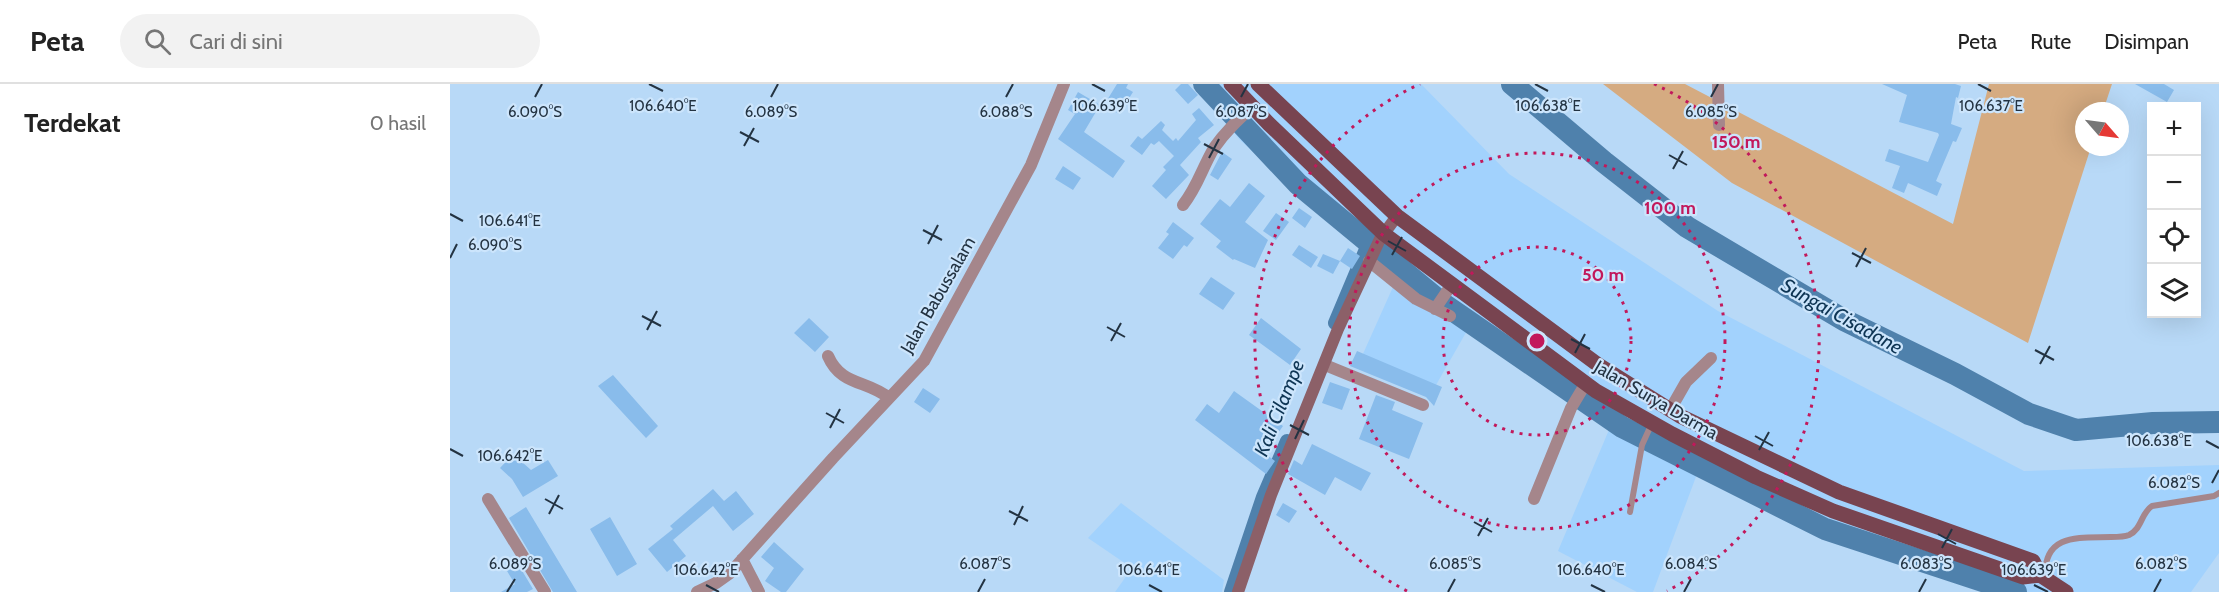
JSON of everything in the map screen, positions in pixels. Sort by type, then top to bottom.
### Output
[{"type":"main road","name":"Jalan Surya Darma","points":[[1231,84],[1250,109],[1382,236],[1585,386],[1651,426],[1833,511],[2023,577],[2042,576]]},
{"type":"main road","name":"Jalan Surya Darma","points":[[1258,84],[1397,216],[1597,364],[1670,410],[1839,492],[2033,561],[2042,576],[2066,592]]},
{"type":"street","name":"Jalan Babussalam","points":[[697,592],[730,573],[924,361],[1031,165],[1065,84]]},
{"type":"street","points":[[1718,84],[1719,125]]},
{"type":"street","points":[[1183,205],[1199,182],[1214,149],[1233,123],[1250,109]]},
{"type":"street","points":[[1238,592],[1271,495],[1338,329],[1382,236],[1397,216]]},
{"type":"street","points":[[1370,260],[1416,299],[1436,307],[1449,316]]},
{"type":"street","points":[[1436,307],[1449,287]]},
{"type":"street","points":[[828,356],[833,368],[842,376],[852,382],[869,386],[889,398]]},
{"type":"street","points":[[1670,410],[1686,382],[1711,358]]},
{"type":"street","points":[[1324,365],[1423,405]]},
{"type":"street","points":[[1534,499],[1571,408],[1585,386]]},
{"type":"street","points":[[488,499],[545,592]]},
{"type":"street","points":[[742,559],[759,592]]},
{"type":"lane","points":[[1630,512],[1643,441],[1651,426]]},
{"type":"lane","points":[[2042,576],[2052,547],[2060,541],[2124,536],[2136,530],[2146,510],[2152,506],[2214,496],[2219,493]]},
{"type":"shaded area","points":[[1197,84],[1421,84],[1509,174],[1718,311],[2024,471],[2219,465],[2219,553],[2191,592],[1995,592],[1814,528],[1755,503],[1697,474],[1653,592],[1637,592],[1558,551],[1611,425],[1468,329],[1432,392],[1358,365],[1397,278],[1239,139]]},
{"type":"shaded area","points":[[1603,84],[1685,84],[1953,224],[1989,84],[2112,84],[2106,102],[2075,102],[2075,156],[2088,156],[2028,343],[1732,183]]},
{"type":"shaded area","points":[[1121,503],[1224,580],[1222,592],[1115,592],[1132,568],[1088,538]]},
{"type":"building","points":[[1117,84],[1128,84],[1126,88],[1133,92],[1119,114],[1104,105]]},
{"type":"building","points":[[1181,84],[1188,84],[1198,95],[1188,104],[1175,90]]},
{"type":"building","points":[[1882,84],[1955,84],[1961,86],[1958,98],[1956,97],[1951,124],[1962,128],[1956,142],[1953,141],[1936,181],[1942,184],[1937,196],[1908,183],[1904,193],[1892,188],[1900,166],[1885,161],[1889,149],[1928,162],[1939,135],[1899,122],[1907,95]]},
{"type":"building","points":[[2135,84],[2164,84],[2174,90],[2167,102]]},
{"type":"building","points":[[1078,92],[1100,105],[1084,132],[1125,161],[1113,178],[1058,139],[1075,114],[1068,110]]},
{"type":"building","points":[[1199,108],[1214,125],[1198,138],[1201,142],[1180,165],[1189,175],[1166,199],[1152,186],[1166,170],[1163,167],[1174,156],[1159,141],[1154,145],[1151,143],[1142,155],[1130,146],[1138,136],[1142,139],[1161,121],[1165,125],[1162,130],[1173,141],[1176,138],[1178,141],[1196,120],[1192,114]]},
{"type":"building","points":[[1222,152],[1232,159],[1218,180],[1210,175]]},
{"type":"building","points":[[1063,166],[1081,178],[1073,190],[1055,179]]},
{"type":"building","points":[[1249,183],[1265,196],[1245,222],[1268,240],[1255,268],[1233,260],[1216,247],[1221,241],[1200,224],[1220,199],[1230,207]]},
{"type":"building","points":[[1299,208],[1312,217],[1305,228],[1292,218]]},
{"type":"building","points":[[1276,213],[1289,222],[1276,240],[1263,231]]},
{"type":"building","points":[[1173,222],[1194,238],[1187,247],[1184,245],[1173,259],[1158,248],[1169,234],[1166,232]]},
{"type":"building","points":[[1299,245],[1318,257],[1311,268],[1292,255]]},
{"type":"building","points":[[1348,248],[1360,256],[1352,269],[1340,261]]},
{"type":"building","points":[[1323,254],[1340,261],[1333,274],[1317,266]]},
{"type":"building","points":[[1211,277],[1235,293],[1223,310],[1199,294]]},
{"type":"building","points":[[809,318],[829,337],[815,352],[794,333]]},
{"type":"building","points":[[1261,318],[1301,349],[1290,365],[1249,335]]},
{"type":"building","points":[[1357,351],[1442,387],[1434,406],[1426,397],[1350,366]]},
{"type":"building","points":[[613,375],[658,426],[646,438],[598,386]]},
{"type":"building","points":[[1330,382],[1350,389],[1342,410],[1322,403]]},
{"type":"building","points":[[923,388],[940,399],[930,413],[914,402]]},
{"type":"building","points":[[1234,391],[1283,426],[1264,453],[1275,461],[1266,474],[1195,420],[1207,404],[1219,413]]},
{"type":"building","points":[[1376,395],[1395,402],[1392,410],[1423,423],[1409,459],[1359,439]]},
{"type":"building","points":[[1312,444],[1371,473],[1361,491],[1335,477],[1325,495],[1288,474],[1294,460],[1302,465]]},
{"type":"building","points":[[513,454],[531,470],[548,460],[558,476],[523,497],[512,479],[500,468]]},
{"type":"building","points":[[713,489],[724,501],[736,491],[754,514],[733,531],[713,506],[673,540],[686,556],[667,572],[648,549],[673,529],[670,526]]},
{"type":"building","points":[[1283,503],[1297,511],[1289,523],[1276,515]]},
{"type":"building","points":[[526,507],[577,592],[553,592],[509,518]]},
{"type":"building","points":[[610,517],[637,564],[617,576],[590,529]]},
{"type":"building","points":[[774,542],[804,569],[786,592],[781,592],[765,581],[774,568],[761,557]]},
{"type":"building","points":[[518,564],[533,589],[527,592],[501,592],[515,584],[507,571]]},
{"type":"waterway","points":[[1204,84],[1298,184],[1442,303],[1622,427],[1825,529],[2016,592]]},
{"type":"waterway","name":"Sungai Cisadane","points":[[1512,84],[1604,162],[1687,227],[1844,320],[1955,374],[2029,414],[2076,430],[2153,423],[2219,422]]},
{"type":"waterway","name":"Kali Cilampe","points":[[1335,323],[1369,242]]},
{"type":"waterway","name":"Kali Cilampe","points":[[1231,592],[1263,497],[1287,441]]}]
